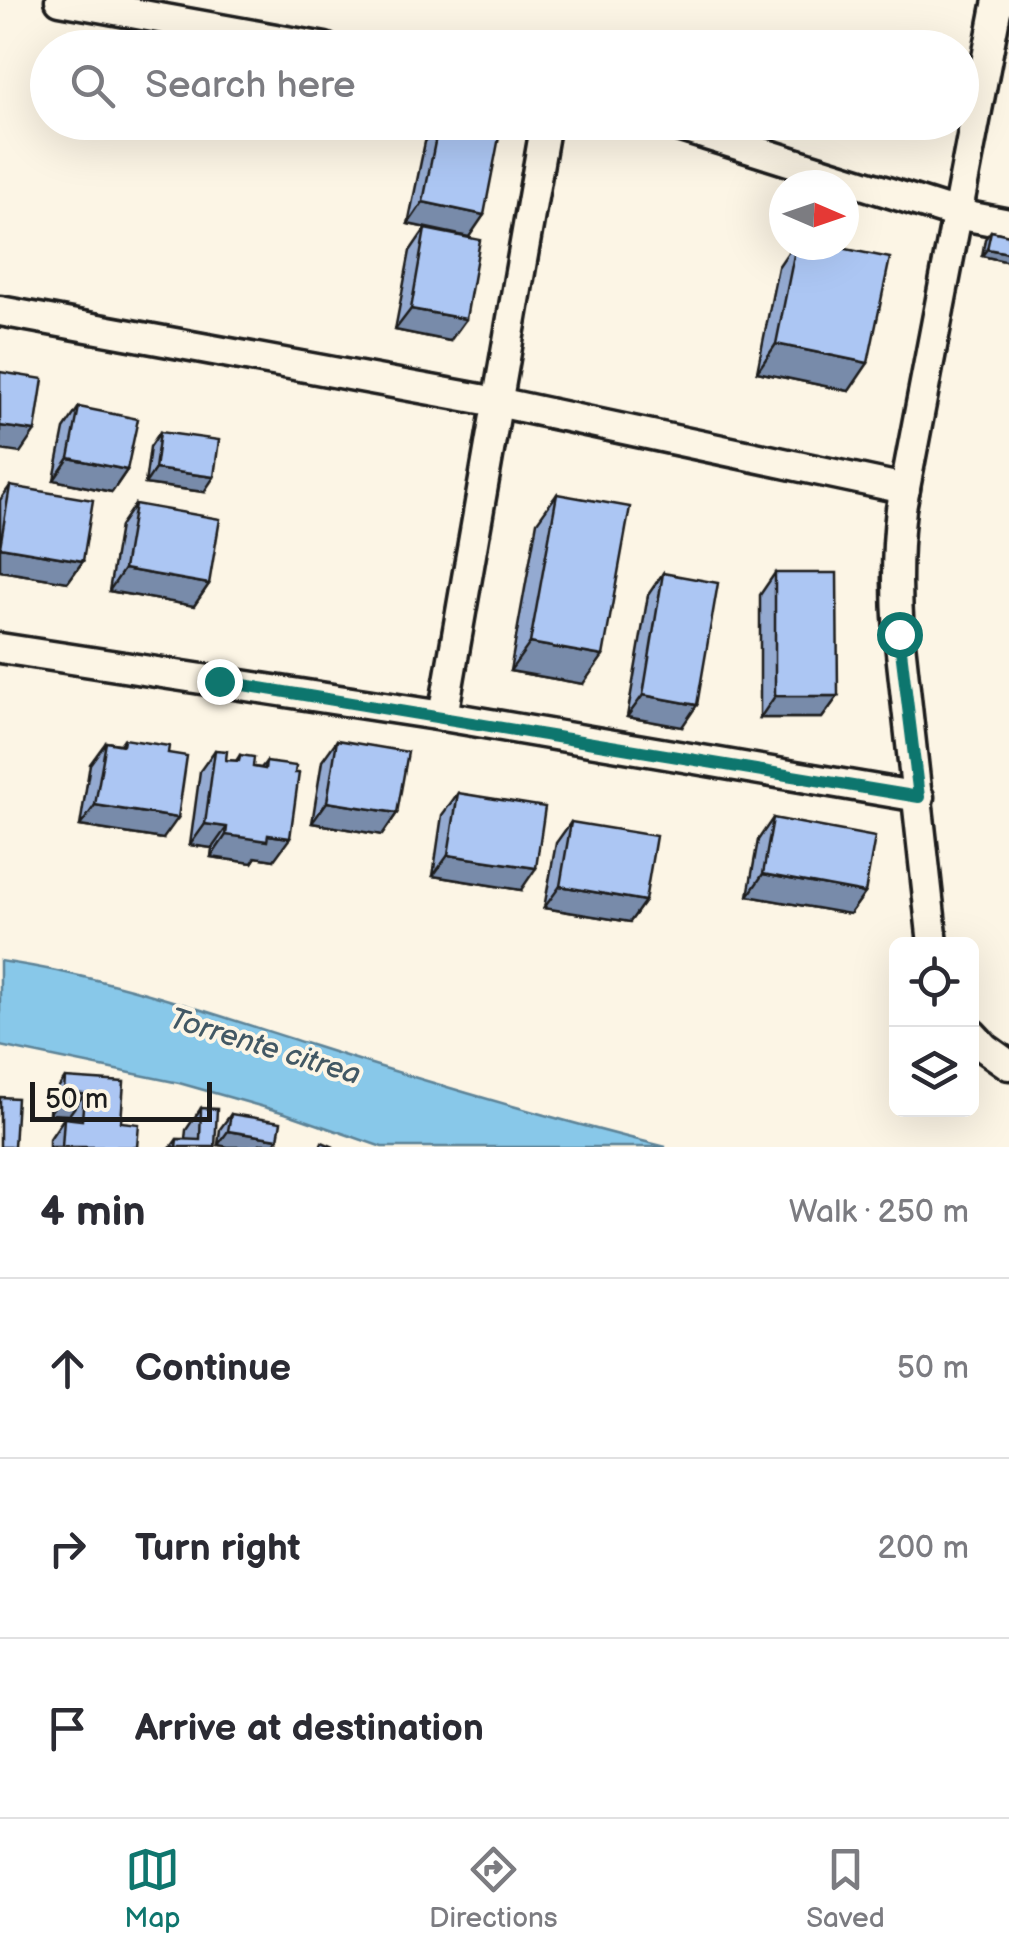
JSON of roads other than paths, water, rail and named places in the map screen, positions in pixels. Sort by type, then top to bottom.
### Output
[{"type":"street","points":[[60,0],[226,30]]},
{"type":"street","points":[[979,99],[998,0]]},
{"type":"street","points":[[443,716],[543,140]]},
{"type":"street","points":[[722,140],[957,214],[1009,224]]},
{"type":"street","points":[[932,937],[895,585],[905,488],[971,140]]},
{"type":"street","points":[[0,312],[497,402],[905,488]]},
{"type":"street","points":[[0,648],[443,716],[919,797]]},
{"type":"street","points":[[979,1042],[1009,1065]]},
{"type":"water","name":"Torrente citrea","points":[[0,961],[156,996],[441,1085],[666,1147],[382,1147],[285,1113],[179,1083],[0,1046]]}]
